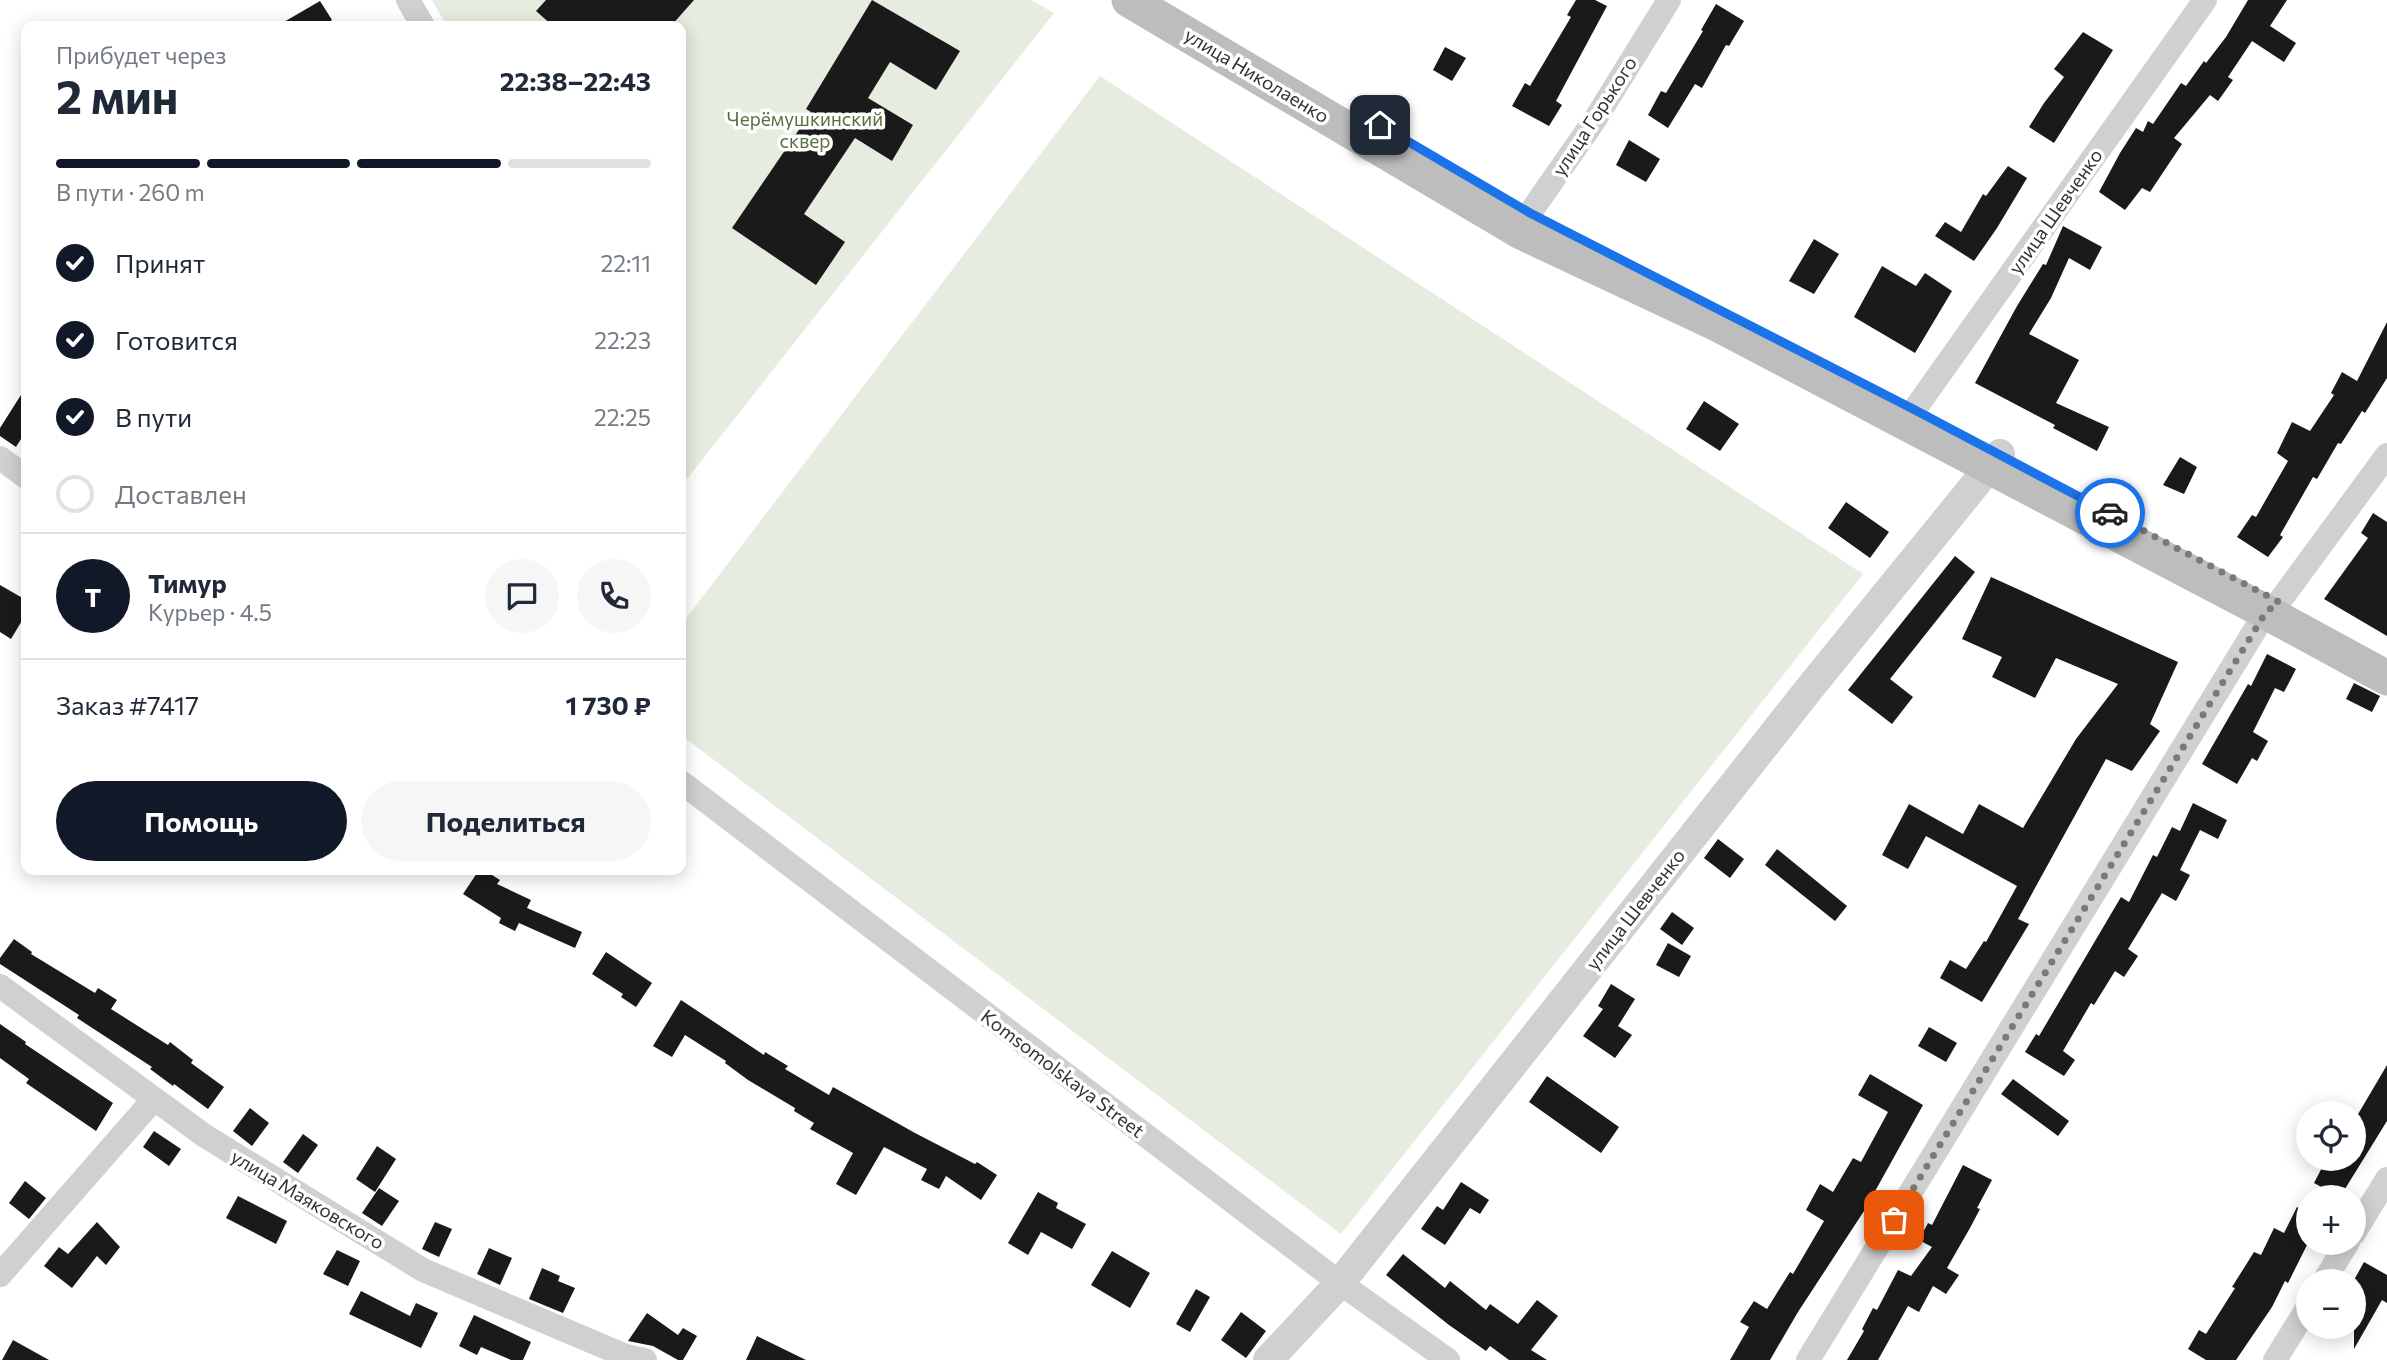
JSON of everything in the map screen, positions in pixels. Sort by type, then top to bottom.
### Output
[{"type":"main road","name":"улица Николаенко","points":[[1129,0],[1166,7],[1525,222],[1719,325],[1910,416],[2273,607],[2387,661]]},
{"type":"main road","name":"улица Николаенко","points":[[2273,607],[2387,678]]},
{"type":"street","points":[[408,0],[420,21]]},
{"type":"street","name":"улица Горького","points":[[1525,222],[1594,121],[1668,0]]},
{"type":"street","name":"улица Шевченко","points":[[1910,416],[2205,0]]},
{"type":"street","points":[[1808,1360],[2273,607],[2387,455]]},
{"type":"street","points":[[0,458],[21,473]]},
{"type":"street","name":"улица Шевченко","points":[[1268,1360],[1340,1283],[1813,684],[1995,461]]},
{"type":"street","name":"Komsomolskaya Street","points":[[686,786],[1340,1283],[1448,1360]]},
{"type":"street","name":"улица Маяковского","points":[[0,986],[205,1136],[423,1270],[626,1356],[645,1360]]},
{"type":"street","points":[[0,1275],[154,1099]]},
{"type":"street","points":[[2366,1213],[2387,1179]]},
{"type":"street","points":[[2275,1360],[2296,1326]]},
{"type":"green space","name":"Черёмушкинский сквер","points":[[432,0],[1031,0],[1054,13],[687,479],[686,21],[444,21]]},
{"type":"green space","points":[[1100,76],[1863,574],[1341,1234],[686,739],[686,618]]},
{"type":"building","points":[[546,0],[694,0],[675,21],[547,21],[536,11]]},
{"type":"building","points":[[872,0],[960,51],[936,90],[890,62],[868,98],[913,125],[892,161],[855,138],[804,214],[845,242],[816,285],[732,228],[811,112],[806,109]]},
{"type":"building","points":[[1576,0],[1595,0],[1607,6],[1556,101],[1562,105],[1549,126],[1512,106],[1525,83],[1530,86],[1571,17],[1567,15]]},
{"type":"building","points":[[2248,0],[2287,0],[2270,26],[2296,43],[2284,62],[2252,41],[2228,77],[2233,80],[2218,101],[2210,95],[2174,138],[2182,144],[2150,192],[2142,188],[2125,210],[2099,192],[2120,153],[2136,128],[2143,132],[2148,121],[2153,124],[2181,83],[2186,86],[2204,61],[2206,63],[2226,37]]},
{"type":"building","points":[[320,1],[332,20],[330,21],[286,21]]},
{"type":"building","points":[[1716,4],[1744,21],[1729,46],[1726,45],[1702,88],[1695,84],[1668,128],[1648,115],[1661,91],[1666,93]]},
{"type":"building","points":[[2083,32],[2113,50],[2054,143],[2029,127],[2064,77],[2054,69]]},
{"type":"building","points":[[1445,47],[1466,58],[1452,81],[1433,70]]},
{"type":"building","points":[[1629,140],[1660,159],[1646,182],[1616,165]]},
{"type":"building","points":[[2008,166],[2027,178],[1974,261],[1935,236],[1945,222],[1961,232],[1983,194],[1986,196]]},
{"type":"building","points":[[2063,226],[2102,247],[2090,270],[2069,258],[2051,298],[2029,334],[2079,360],[2056,403],[2109,427],[2097,451],[2053,428],[2055,425],[1975,383],[2017,306],[2043,264],[2046,265]]},
{"type":"building","points":[[1814,239],[1839,254],[1814,294],[1789,281]]},
{"type":"building","points":[[1882,266],[1916,286],[1925,273],[1952,291],[1915,353],[1854,317]]},
{"type":"building","points":[[2387,322],[2387,378],[2365,413],[2362,411],[2341,444],[2338,443],[2317,479],[2313,477],[2280,535],[2283,537],[2268,557],[2237,537],[2252,515],[2256,517],[2288,461],[2277,453],[2292,422],[2310,431],[2334,395],[2331,393],[2342,372],[2357,381]]},
{"type":"building","points":[[21,395],[21,439],[16,447],[0,436],[0,428]]},
{"type":"building","points":[[1704,401],[1739,424],[1720,451],[1686,429]]},
{"type":"building","points":[[2180,457],[2197,467],[2184,494],[2163,485]]},
{"type":"building","points":[[1846,502],[1889,532],[1870,558],[1828,528]]},
{"type":"building","points":[[2373,513],[2387,522],[2387,636],[2324,599],[2368,538],[2361,533]]},
{"type":"building","points":[[1955,556],[1975,572],[1890,679],[1913,697],[1892,724],[1848,690]]},
{"type":"building","points":[[1991,577],[2178,662],[2150,724],[2160,731],[2132,771],[2106,759],[2018,919],[2029,924],[1982,1002],[1940,978],[1950,960],[1966,969],[1984,941],[1986,942],[2017,886],[1926,836],[1908,869],[1882,855],[1909,804],[1963,834],[1979,804],[2023,828],[2076,739],[2118,684],[2056,658],[2035,698],[1992,677],[2002,657],[1962,639]]},
{"type":"building","points":[[0,585],[21,597],[21,622],[11,639],[0,632]]},
{"type":"building","points":[[2267,654],[2296,669],[2284,692],[2275,688],[2253,732],[2268,741],[2257,761],[2252,758],[2237,784],[2202,764],[2248,684],[2251,686]]},
{"type":"building","points":[[2354,683],[2380,696],[2372,712],[2346,699]]},
{"type":"building","points":[[2193,803],[2227,820],[2218,839],[2200,830],[2180,870],[2190,875],[2176,901],[2162,893],[2128,949],[2138,956],[2124,977],[2115,971],[2094,1005],[2091,1003],[2063,1051],[2075,1060],[2064,1076],[2025,1052],[2036,1034],[2039,1036],[2121,897],[2129,902],[2153,855],[2157,857],[2172,827],[2180,831]]},
{"type":"building","points":[[1718,839],[1744,859],[1730,878],[1704,858]]},
{"type":"building","points":[[1777,849],[1847,906],[1835,921],[1765,865]]},
{"type":"building","points":[[476,875],[492,875],[500,880],[497,884],[531,900],[527,908],[582,932],[575,948],[519,923],[515,931],[499,923],[501,918],[463,894]]},
{"type":"building","points":[[1672,912],[1694,928],[1682,945],[1660,929]]},
{"type":"building","points":[[14,939],[32,952],[31,954],[95,993],[98,988],[117,1000],[111,1009],[168,1045],[170,1042],[193,1060],[191,1063],[224,1087],[208,1109],[150,1069],[152,1067],[77,1018],[79,1015],[0,964],[0,958]]},
{"type":"building","points":[[1668,943],[1691,956],[1679,977],[1656,965]]},
{"type":"building","points":[[606,952],[652,983],[636,1007],[621,997],[623,994],[592,974]]},
{"type":"building","points":[[1611,984],[1635,999],[1618,1026],[1632,1035],[1615,1058],[1583,1036],[1603,1009],[1598,1006]]},
{"type":"building","points":[[681,1000],[764,1055],[765,1052],[788,1066],[785,1069],[829,1095],[833,1087],[997,1175],[981,1200],[946,1176],[939,1189],[921,1180],[927,1169],[884,1147],[856,1195],[836,1184],[853,1153],[810,1129],[814,1123],[794,1111],[795,1108],[748,1080],[725,1063],[726,1061],[685,1035],[672,1057],[653,1046]]},
{"type":"building","points":[[0,1024],[113,1103],[96,1131],[26,1083],[29,1079],[0,1058]]},
{"type":"building","points":[[1929,1027],[1957,1043],[1946,1062],[1918,1046]]},
{"type":"building","points":[[2387,1065],[2387,1121],[2366,1155],[2366,1101]]},
{"type":"building","points":[[1870,1074],[1923,1105],[1864,1211],[1770,1360],[1730,1360],[1749,1327],[1740,1322],[1754,1301],[1767,1309],[1790,1272],[1793,1274],[1824,1221],[1806,1210],[1820,1184],[1833,1192],[1853,1158],[1861,1162],[1888,1112],[1858,1095]]},
{"type":"building","points":[[1547,1076],[1619,1127],[1601,1153],[1529,1102]]},
{"type":"building","points":[[2013,1079],[2069,1121],[2058,1136],[2001,1094]]},
{"type":"building","points":[[250,1108],[269,1123],[252,1146],[233,1131]]},
{"type":"building","points":[[154,1131],[181,1149],[169,1166],[143,1147]]},
{"type":"building","points":[[303,1134],[318,1145],[298,1173],[283,1162]]},
{"type":"building","points":[[377,1146],[396,1159],[375,1192],[356,1179]]},
{"type":"building","points":[[1963,1165],[1992,1180],[1977,1208],[1980,1209],[1947,1268],[1959,1275],[1946,1294],[1933,1286],[1919,1312],[1908,1306],[1878,1360],[1847,1360],[1864,1331],[1862,1329],[1873,1308],[1877,1310],[1898,1270],[1911,1276],[1932,1247],[1919,1240],[1928,1223],[1932,1225]]},
{"type":"building","points":[[2320,1171],[2356,1171],[2347,1185],[2314,1183]]},
{"type":"building","points":[[25,1181],[46,1198],[29,1219],[9,1203]]},
{"type":"building","points":[[1461,1182],[1489,1200],[1480,1214],[1470,1208],[1445,1245],[1421,1229],[1437,1206],[1443,1210]]},
{"type":"building","points":[[379,1188],[399,1201],[382,1226],[362,1213]]},
{"type":"building","points":[[1038,1192],[1058,1203],[1056,1208],[1086,1224],[1072,1249],[1041,1232],[1028,1255],[1008,1243]]},
{"type":"building","points":[[238,1196],[287,1221],[276,1244],[226,1218]]},
{"type":"building","points":[[2296,1209],[2296,1255],[2302,1255],[2288,1283],[2285,1281],[2272,1307],[2236,1360],[2206,1360],[2188,1349],[2199,1330],[2206,1334],[2254,1252],[2261,1255],[2274,1228],[2284,1233]]},
{"type":"building","points":[[97,1222],[120,1247],[106,1265],[97,1256],[72,1288],[44,1266],[59,1247],[68,1254]]},
{"type":"building","points":[[435,1222],[452,1229],[439,1257],[422,1249]]},
{"type":"building","points":[[489,1248],[512,1258],[500,1285],[477,1274]]},
{"type":"building","points":[[337,1250],[360,1261],[348,1286],[323,1274]]},
{"type":"building","points":[[1112,1251],[1150,1273],[1130,1308],[1091,1285]]},
{"type":"building","points":[[1403,1254],[1445,1288],[1450,1281],[1486,1310],[1490,1304],[1518,1324],[1537,1300],[1558,1316],[1531,1350],[1547,1360],[1509,1360],[1490,1346],[1486,1351],[1449,1325],[1386,1275]]},
{"type":"building","points":[[2364,1262],[2387,1275],[2387,1303],[2382,1300],[2366,1328],[2366,1269],[2360,1269]]},
{"type":"building","points":[[542,1268],[560,1276],[558,1281],[575,1288],[563,1313],[529,1299]]},
{"type":"building","points":[[1196,1289],[1210,1297],[1190,1332],[1176,1324]]},
{"type":"building","points":[[361,1291],[410,1316],[416,1303],[438,1313],[421,1348],[349,1314]]},
{"type":"building","points":[[1241,1312],[1266,1331],[1246,1358],[1221,1340]]},
{"type":"building","points":[[647,1313],[678,1335],[683,1328],[697,1336],[683,1360],[678,1360],[653,1346],[628,1341]]},
{"type":"building","points":[[474,1315],[531,1342],[523,1360],[511,1360],[481,1347],[477,1355],[459,1346]]},
{"type":"building","points":[[757,1336],[806,1360],[746,1360]]},
{"type":"building","points":[[13,1340],[49,1360],[2,1360]]},
{"type":"way so far","points":[[1894,1220],[2266,612],[2279,602],[2110,513]]},
{"type":"route","points":[[1380,125],[1530,213],[2110,513]]}]
